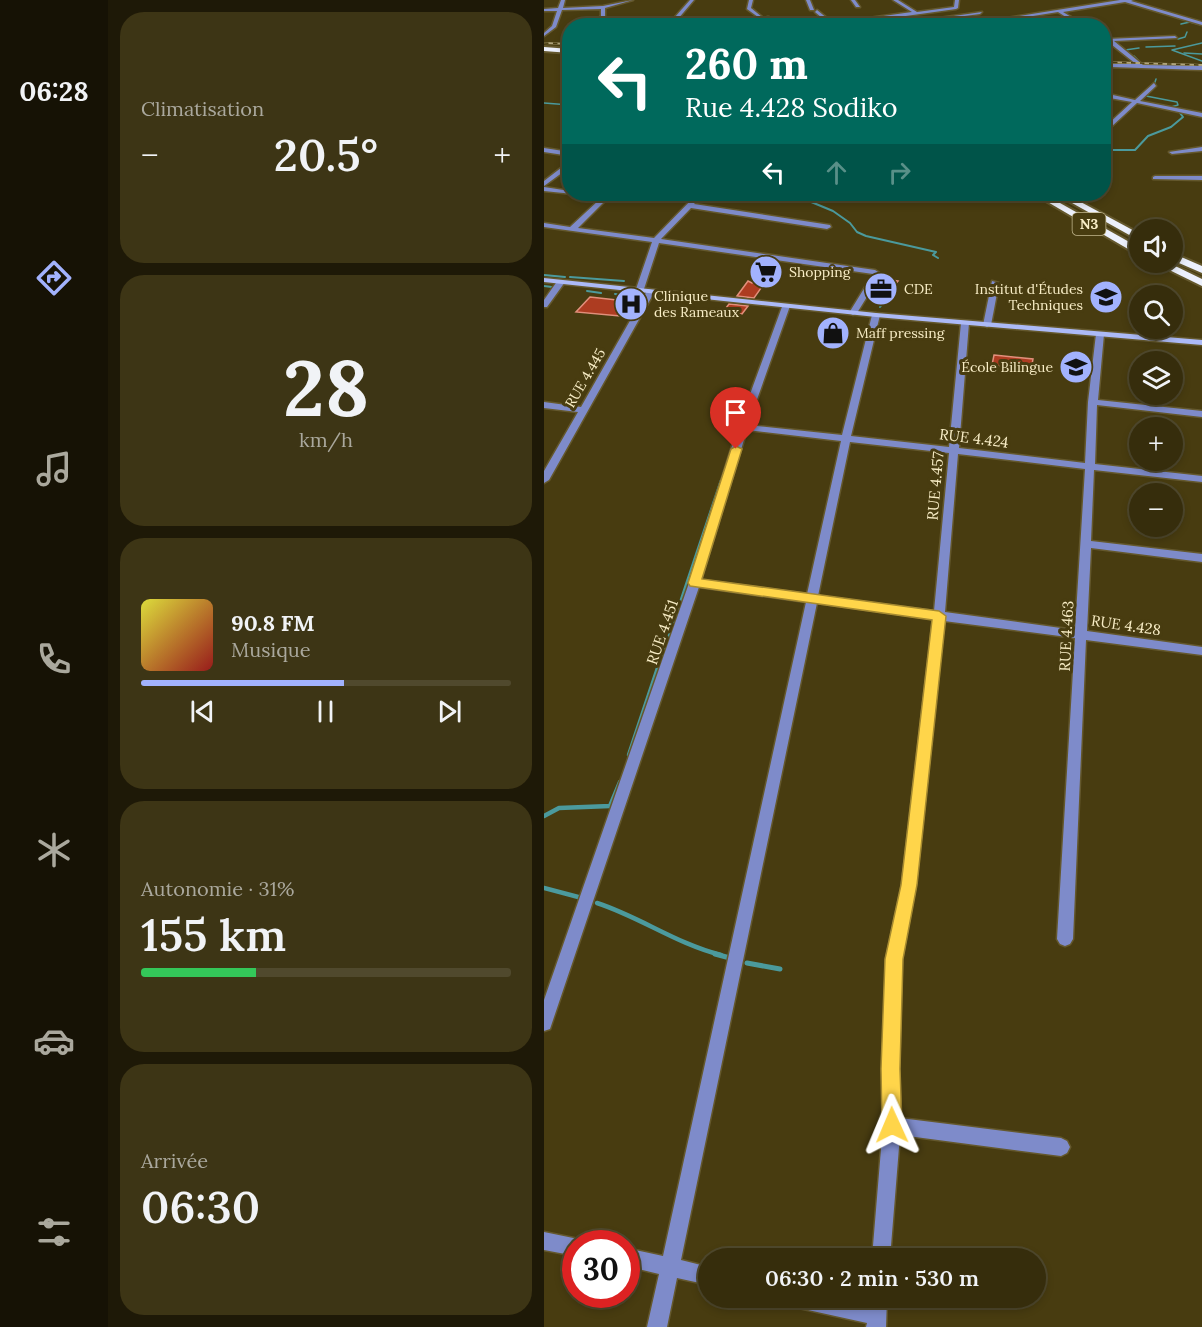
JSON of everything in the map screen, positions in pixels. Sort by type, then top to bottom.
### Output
[{"type":"highway","points":[[544,51],[561,50]]},
{"type":"highway","points":[[544,51],[562,52]]},
{"type":"highway","name":"N3","points":[[1050,201],[1129,247]]},
{"type":"highway","name":"N3","points":[[1059,201],[1129,240]]},
{"type":"highway","name":"N3","points":[[1064,201],[1086,215]]},
{"type":"highway","name":"N3","points":[[1073,201],[1129,232]]},
{"type":"highway","points":[[1183,261],[1201,270]]},
{"type":"highway","points":[[1183,267],[1201,276]]},
{"type":"highway","points":[[1181,273],[1201,283]]},
{"type":"main road","points":[[544,280],[853,313],[1201,343]]},
{"type":"street","points":[[544,35],[553,28],[563,0]]},
{"type":"street","points":[[544,10],[603,7],[631,0]]},
{"type":"street","points":[[676,18],[692,0]]},
{"type":"street","points":[[751,0],[749,7],[766,18]]},
{"type":"street","points":[[808,0],[814,10],[824,18]]},
{"type":"street","points":[[853,0],[859,6]]},
{"type":"street","points":[[895,0],[924,18]]},
{"type":"street","points":[[956,8],[957,0]]},
{"type":"street","points":[[1123,0],[1201,24]]},
{"type":"street","points":[[1012,18],[1131,0]]},
{"type":"street","points":[[600,18],[603,16],[603,7]]},
{"type":"street","points":[[874,18],[956,8],[970,8],[991,18]]},
{"type":"street","points":[[1060,12],[1070,18]]},
{"type":"street","points":[[942,18],[980,13]]},
{"type":"street","points":[[1111,39],[1175,37]]},
{"type":"street","points":[[1111,43],[1141,66]]},
{"type":"street","points":[[1111,65],[1201,68]]},
{"type":"street","points":[[1111,124],[1154,85]]},
{"type":"street","points":[[1111,97],[1201,115]]},
{"type":"street","points":[[1172,152],[1201,149]]},
{"type":"street","points":[[544,150],[562,153]]},
{"type":"street","points":[[544,184],[562,169]]},
{"type":"street","points":[[1155,178],[1201,178]]},
{"type":"street","points":[[544,189],[562,192]]},
{"type":"street","points":[[573,228],[602,201]]},
{"type":"street","points":[[640,289],[655,240],[692,201]]},
{"type":"street","points":[[688,205],[827,227]]},
{"type":"street","points":[[544,225],[876,273],[853,313]]},
{"type":"street","points":[[544,305],[561,282]]},
{"type":"street","points":[[987,325],[995,283]]},
{"type":"street","name":"RUE 4.445","points":[[544,480],[651,291]]},
{"type":"street","name":"RUE 4.451","points":[[544,1023],[695,583],[743,427],[786,306]]},
{"type":"street","points":[[657,1327],[814,598],[846,439],[876,315]]},
{"type":"street","name":"RUE 4.457","points":[[882,1248],[892,1125],[894,959],[909,885],[939,616],[964,323]]},
{"type":"street","name":"RUE 4.463","points":[[1065,939],[1093,402],[1100,334]]},
{"type":"street","points":[[1093,402],[1201,414]]},
{"type":"street","points":[[544,405],[583,410]]},
{"type":"street","name":"RUE 4.424","points":[[743,427],[1201,479]]},
{"type":"street","points":[[1086,544],[1201,558]]},
{"type":"street","name":"RUE 4.428","points":[[695,583],[1081,633],[1201,651]]},
{"type":"street","points":[[892,1125],[1061,1147]]},
{"type":"street","points":[[544,1241],[562,1244]]},
{"type":"street","points":[[640,1260],[698,1273]]},
{"type":"street","points":[[848,1308],[877,1314]]},
{"type":"building","name":"Shopping","points":[[768,263],[775,268],[754,298],[737,296],[748,281],[752,283]]},
{"type":"building","name":"CDE","points":[[886,279],[898,281],[886,295],[872,293]]},
{"type":"building","points":[[590,297],[631,303],[620,316],[576,312]]},
{"type":"building","points":[[729,304],[748,306],[742,314],[723,312]]},
{"type":"building","points":[[994,355],[1033,359],[1031,370],[992,365]]},
{"type":"waterway","points":[[1181,24],[1190,22],[1202,25]]},
{"type":"waterway","points":[[1178,39],[1185,37],[1187,32]]},
{"type":"waterway","points":[[1113,40],[1124,49]]},
{"type":"waterway","points":[[1202,43],[1172,50],[1202,61]]},
{"type":"waterway","points":[[1146,47],[1175,46]]},
{"type":"waterway","points":[[1125,50],[1139,48]]},
{"type":"waterway","points":[[1184,53],[1202,54]]},
{"type":"waterway","points":[[1134,56],[1138,60]]},
{"type":"waterway","points":[[1153,88],[1156,79]]},
{"type":"waterway","points":[[1146,96],[1177,102],[1178,105],[1171,107],[1187,112]]},
{"type":"waterway","points":[[544,103],[562,104]]},
{"type":"waterway","points":[[1184,110],[1187,112]]},
{"type":"waterway","points":[[1111,150],[1135,150],[1148,136],[1171,127],[1183,117],[1180,113],[1187,112]]},
{"type":"waterway","points":[[809,201],[833,211],[850,223],[857,232],[866,236],[936,252],[933,255],[938,258]]},
{"type":"waterway","points":[[544,275],[565,277]]},
{"type":"waterway","points":[[570,277],[624,281]]},
{"type":"waterway","points":[[544,286],[552,287]]},
{"type":"waterway","points":[[587,291],[601,293]]},
{"type":"waterway","points":[[615,294],[636,297]]},
{"type":"waterway","points":[[880,307],[886,299]]},
{"type":"waterway","points":[[660,663],[721,481]]},
{"type":"waterway","points":[[629,755],[660,662]]},
{"type":"waterway","points":[[544,816],[559,808],[610,806],[620,782]]},
{"type":"waterway","points":[[544,888],[582,898]]},
{"type":"waterway","points":[[597,903],[689,944],[721,955]]},
{"type":"waterway","points":[[715,954],[730,958]]},
{"type":"waterway","points":[[747,963],[780,969]]},
{"type":"railway","points":[[544,43],[562,44]]},
{"type":"railway","points":[[1111,62],[1202,65]]},
{"type":"place","name":"Shopping","points":[[766,272]]},
{"type":"place","name":"CDE","points":[[881,289]]},
{"type":"place","name":"Institut d'Études Techniques","points":[[1106,297]]},
{"type":"place","name":"Clinique des Rameaux","points":[[631,304]]},
{"type":"place","name":"Maff pressing","points":[[833,333]]},
{"type":"place","name":"École Bilingue","points":[[1076,367]]},
{"type":"route","points":[[736,449],[695,583],[939,616],[909,885],[894,959],[892,1125]]}]
